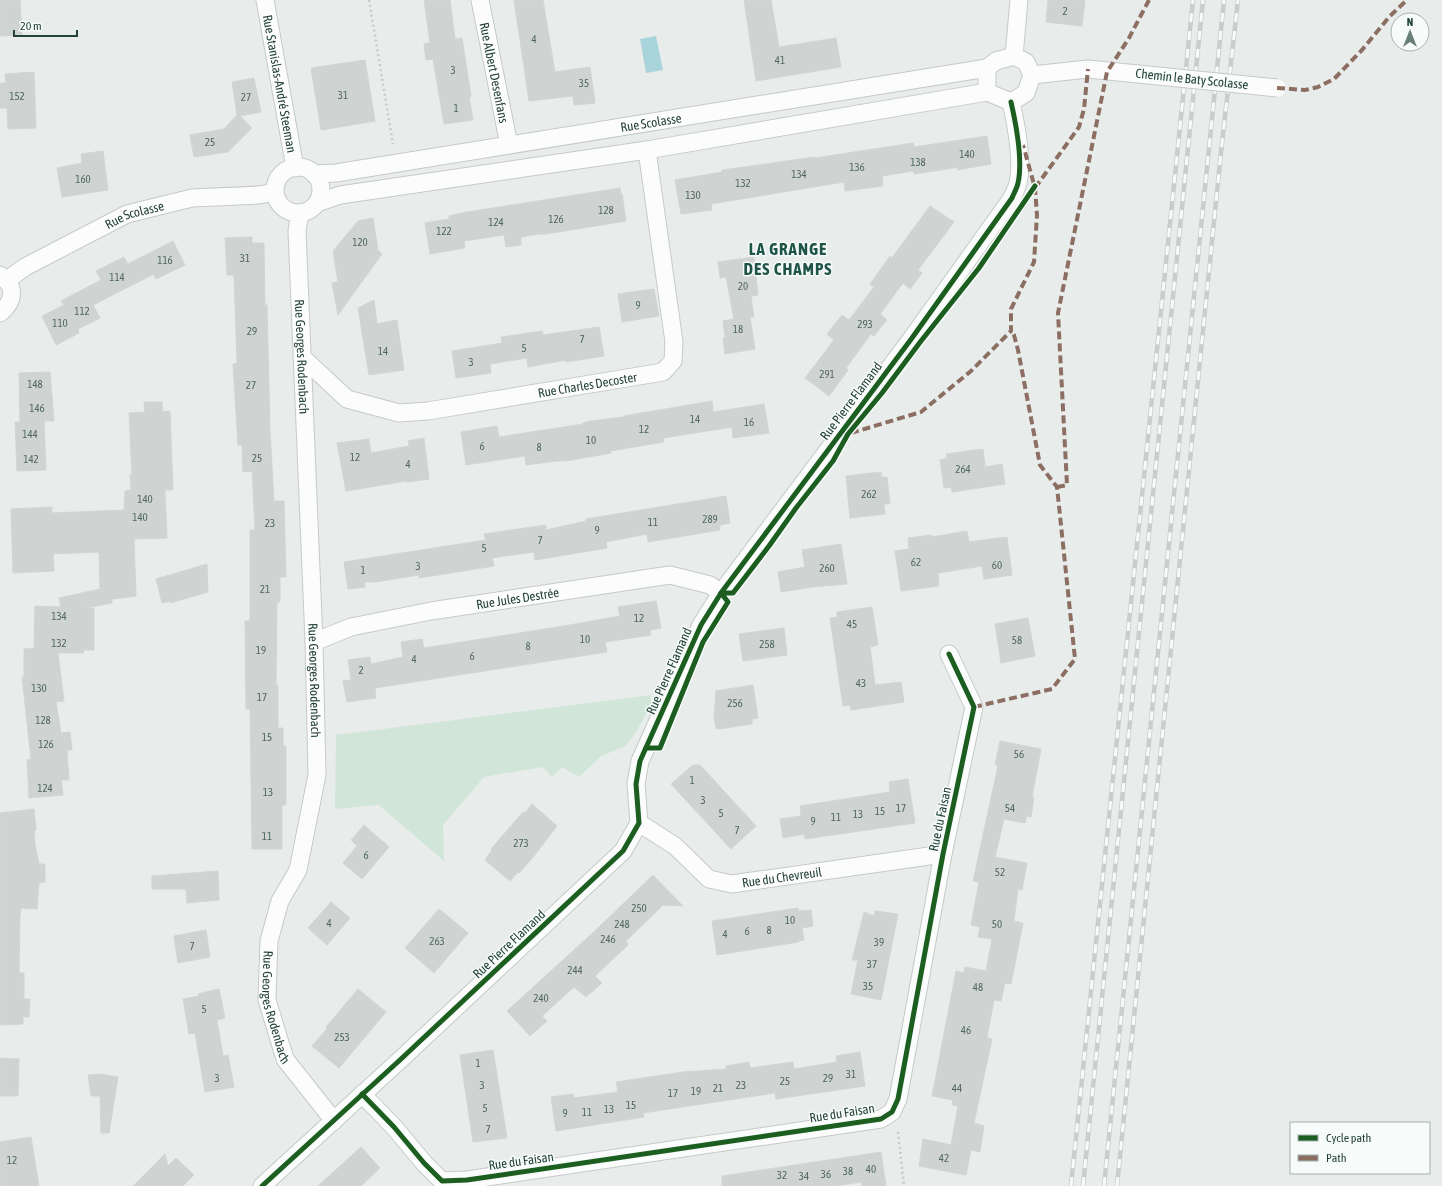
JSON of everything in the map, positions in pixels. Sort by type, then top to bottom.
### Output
[{"type":"street","name":"Rue Stanislas-André Steeman","points":[[265,0],[296,168]]},
{"type":"street","name":"Rue Albert Desenfans","points":[[480,0],[509,145]]},
{"type":"street","points":[[1014,56],[1019,0]]},
{"type":"street","points":[[1014,56],[1026,62],[1032,75],[1026,93],[1011,102],[987,92],[987,68],[996,61],[1014,56]]},
{"type":"street","name":"Rue Scolasse","points":[[314,174],[336,173],[987,68]]},
{"type":"street","name":"Chemin le Baty Scolasse","points":[[1032,75],[1088,69],[1277,88]]},
{"type":"street","name":"Rue Scolasse","points":[[317,203],[340,195],[647,150],[987,92]]},
{"type":"street","name":"Rue Pierre Flamand","points":[[262,1186],[334,1121],[623,851],[639,824],[636,784],[640,761],[701,625],[721,593],[912,338],[1012,198],[1018,183],[1020,170],[1015,120],[1011,102]]},
{"type":"street","name":"Rue Charles Decoster","points":[[302,357],[347,399],[399,413],[428,411],[663,372],[673,361],[674,342],[647,150]]},
{"type":"street","points":[[296,168],[308,170],[314,174],[320,183],[321,193],[317,203],[312,208],[306,212],[292,213],[280,205],[275,192],[278,179],[283,174],[296,168]]},
{"type":"street","name":"Rue Scolasse","points":[[3,277],[127,214],[192,198],[259,195],[275,192]]},
{"type":"street","name":"Rue Georges Rodenbach","points":[[300,213],[297,231],[318,775],[298,870],[280,901],[269,941],[267,1000],[284,1059],[334,1121]]},
{"type":"street","points":[[0,313],[8,306],[12,298],[12,288],[3,277]]},
{"type":"street","name":"Rue Jules Destrée","points":[[314,642],[351,627],[431,611],[670,575],[710,585],[721,593]]},
{"type":"street","name":"Rue du Faisan","points":[[362,1094],[442,1181],[475,1178],[881,1119],[892,1112],[898,1099],[943,854],[974,707],[949,654]]},
{"type":"street","name":"Rue du Chevreuil","points":[[639,824],[675,846],[709,878],[732,884],[943,854]]},
{"type":"path","points":[[369,0],[397,163]]},
{"type":"path","points":[[892,1112],[897,1128],[904,1186]]},
{"type":"green space","points":[[651,695],[651,705],[636,732],[626,746],[601,756],[579,777],[562,767],[552,777],[543,767],[484,777],[443,825],[444,861],[379,805],[335,809],[336,735]]},
{"type":"water","points":[[656,36],[663,70],[646,73],[640,39]]},
{"type":"building","points":[[0,0],[20,0],[22,35],[0,36]]},
{"type":"building","points":[[424,0],[450,0],[455,39],[462,38],[471,96],[469,97],[473,120],[444,124],[433,59],[426,60],[424,44],[430,43]]},
{"type":"building","points":[[514,0],[543,0],[555,72],[590,67],[595,103],[574,105],[573,96],[529,101]]},
{"type":"building","points":[[744,0],[771,0],[779,47],[836,38],[841,67],[756,81]]},
{"type":"building","points":[[1048,0],[1085,0],[1082,26],[1046,22]]},
{"type":"building","points":[[365,60],[375,121],[321,130],[311,68]]},
{"type":"building","points":[[34,72],[36,128],[8,129],[7,108],[0,108],[0,83],[6,83],[5,74]]},
{"type":"building","points":[[254,78],[261,112],[240,116],[252,128],[228,152],[194,157],[190,135],[224,129],[237,115],[232,82]]},
{"type":"building","points":[[987,136],[991,164],[957,170],[960,167],[914,174],[913,171],[882,176],[883,186],[845,191],[844,182],[711,204],[712,210],[681,214],[675,180],[722,172],[722,170],[913,143],[914,147]]},
{"type":"building","points":[[103,151],[108,190],[62,197],[57,168],[82,163],[81,154]]},
{"type":"building","points":[[620,188],[626,221],[521,237],[521,245],[506,247],[504,235],[464,241],[465,248],[430,254],[425,223],[449,219],[449,216],[467,212]]},
{"type":"building","points":[[930,206],[954,222],[918,270],[922,273],[910,289],[903,283],[880,314],[887,320],[874,336],[871,334],[846,368],[848,370],[829,396],[805,378],[834,340],[827,334],[842,315],[849,320],[874,287],[870,284],[890,256],[891,259]]},
{"type":"building","points":[[373,218],[378,250],[382,254],[338,315],[332,283],[338,282],[333,251],[358,221]]},
{"type":"building","points":[[252,237],[252,243],[264,243],[265,305],[267,305],[270,431],[274,501],[284,501],[286,577],[280,577],[280,602],[277,602],[276,685],[278,685],[278,728],[283,728],[283,746],[286,746],[286,805],[282,805],[282,849],[252,849],[250,709],[246,709],[245,621],[250,621],[250,530],[255,530],[252,471],[243,472],[242,445],[238,445],[233,364],[237,363],[234,275],[227,275],[225,238]]},
{"type":"building","points":[[173,241],[185,265],[156,279],[154,274],[93,305],[100,318],[78,329],[79,333],[56,345],[42,316],[64,305],[61,301],[101,280],[96,271],[124,257],[128,264]]},
{"type":"building","points":[[754,257],[758,295],[751,296],[754,317],[750,317],[755,349],[725,354],[723,321],[734,319],[726,277],[720,278],[718,262]]},
{"type":"building","points":[[654,289],[659,316],[622,322],[618,294]]},
{"type":"building","points":[[374,300],[377,324],[397,320],[404,370],[369,375],[358,308]]},
{"type":"building","points":[[599,327],[604,356],[566,362],[566,360],[528,367],[527,358],[490,364],[491,373],[456,378],[452,351],[502,343],[501,337],[542,331],[543,335]]},
{"type":"building","points":[[50,372],[54,421],[44,421],[46,470],[17,471],[15,422],[20,422],[19,373]]},
{"type":"building","points":[[712,401],[713,412],[764,404],[769,433],[733,438],[732,427],[663,438],[664,442],[610,451],[611,453],[566,461],[526,465],[525,456],[466,465],[461,432],[497,426],[499,437]]},
{"type":"building","points":[[144,402],[162,402],[163,412],[170,411],[173,490],[165,490],[167,538],[134,539],[136,596],[112,599],[112,603],[85,608],[94,608],[94,650],[84,650],[83,653],[58,653],[64,701],[56,702],[61,733],[70,732],[72,750],[67,750],[69,780],[61,780],[63,795],[29,798],[27,760],[31,759],[22,677],[24,677],[24,649],[34,648],[35,606],[61,607],[59,598],[100,589],[99,552],[53,554],[54,571],[13,573],[11,509],[52,507],[52,513],[124,510],[125,491],[131,490],[130,475],[132,475],[129,413],[145,412]]},
{"type":"building","points":[[424,438],[429,479],[346,491],[337,443],[369,439],[371,453],[409,446],[408,441]]},
{"type":"building","points":[[983,449],[985,467],[1002,464],[1005,484],[952,492],[951,487],[944,488],[940,460],[947,458],[946,454]]},
{"type":"building","points":[[881,472],[881,477],[887,477],[890,504],[884,504],[885,514],[850,518],[846,476]]},
{"type":"building","points":[[726,496],[730,523],[720,525],[720,530],[648,542],[647,534],[606,542],[607,548],[535,560],[534,552],[492,558],[494,566],[419,578],[419,575],[375,582],[364,582],[365,587],[348,589],[344,562],[486,540],[484,534],[546,525],[546,530],[586,521],[586,519]]},
{"type":"building","points":[[967,531],[969,542],[1007,537],[1012,575],[984,579],[982,566],[938,573],[939,586],[901,591],[895,551],[909,549],[908,538],[932,535],[932,537]]},
{"type":"building","points":[[841,544],[847,584],[812,587],[781,592],[778,572],[805,567],[802,550]]},
{"type":"building","points":[[207,564],[208,592],[170,603],[170,601],[162,603],[156,579]]},
{"type":"building","points":[[656,601],[661,628],[650,630],[651,635],[605,642],[607,652],[375,688],[376,698],[347,702],[343,681],[351,680],[348,660],[370,657],[371,664],[403,657],[401,642],[422,639],[424,648],[564,626],[620,616],[618,607]]},
{"type":"building","points":[[872,607],[878,645],[870,647],[875,685],[901,682],[904,702],[851,710],[850,705],[843,706],[830,618],[837,617],[837,612]]},
{"type":"building","points":[[1028,618],[1035,656],[1001,663],[995,624]]},
{"type":"building","points":[[784,628],[787,655],[743,661],[739,634]]},
{"type":"building","points":[[753,685],[758,718],[752,719],[752,724],[716,729],[714,717],[716,691]]},
{"type":"building","points":[[1000,741],[1041,749],[1032,797],[1034,797],[1031,817],[1027,816],[1025,823],[1004,819],[995,857],[1027,863],[1022,890],[1018,889],[1014,921],[1023,923],[1011,984],[1005,983],[1001,1001],[994,1000],[987,1038],[992,1039],[974,1123],[984,1126],[980,1152],[971,1150],[966,1175],[919,1166],[923,1139],[951,1145],[958,1106],[952,1105],[953,1100],[932,1096],[956,971],[964,973],[965,967],[986,971],[992,939],[978,937],[980,927],[971,925],[979,882],[973,881],[998,766],[995,765]]},
{"type":"building","points":[[693,765],[700,765],[756,826],[731,849],[671,784]]},
{"type":"building","points":[[908,779],[915,823],[805,839],[804,834],[783,838],[780,819],[801,816],[800,806],[890,792],[889,782]]},
{"type":"building","points":[[532,804],[557,826],[534,856],[510,881],[485,860],[492,850],[491,849],[523,812],[525,813]]},
{"type":"building","points":[[34,809],[36,830],[34,831],[35,845],[39,864],[45,864],[45,882],[39,883],[37,909],[21,908],[20,916],[19,973],[24,973],[24,999],[30,999],[29,1017],[23,1017],[23,1024],[0,1025],[0,813]]},
{"type":"building","points":[[364,825],[389,847],[362,879],[343,863],[357,846],[351,840]]},
{"type":"building","points":[[218,871],[219,900],[187,903],[186,889],[152,889],[152,876]]},
{"type":"building","points":[[653,875],[683,906],[663,905],[626,941],[628,945],[595,976],[602,983],[586,997],[574,987],[542,1016],[547,1021],[530,1036],[507,1011],[597,929]]},
{"type":"building","points":[[331,902],[350,918],[327,945],[308,928]]},
{"type":"building","points":[[798,908],[799,911],[811,910],[813,926],[802,928],[804,940],[717,955],[712,921]]},
{"type":"building","points":[[439,909],[468,933],[434,973],[405,948]]},
{"type":"building","points":[[875,911],[898,914],[881,1000],[851,994],[858,960],[852,960],[864,912],[874,916]]},
{"type":"building","points":[[206,930],[210,957],[178,963],[174,936]]},
{"type":"building","points":[[219,989],[225,1018],[217,1020],[223,1056],[228,1055],[234,1087],[205,1092],[195,1033],[189,1034],[183,999],[199,996],[198,994]]},
{"type":"building","points":[[358,989],[386,1012],[339,1068],[312,1046]]},
{"type":"building","points":[[493,1050],[507,1138],[473,1142],[460,1055]]},
{"type":"building","points":[[860,1052],[865,1086],[776,1099],[775,1093],[643,1113],[644,1117],[556,1131],[551,1097],[573,1094],[574,1098],[618,1092],[616,1082],[683,1072],[726,1069],[726,1066],[749,1062],[750,1068],[793,1062],[794,1069],[837,1062],[836,1056]]},
{"type":"building","points":[[0,1058],[19,1059],[18,1096],[0,1096]]},
{"type":"building","points":[[99,1074],[118,1077],[109,1133],[101,1133],[100,1096],[91,1096],[88,1075]]},
{"type":"building","points":[[31,1137],[39,1186],[0,1186],[0,1142]]},
{"type":"building","points":[[361,1147],[380,1168],[361,1186],[318,1186]]},
{"type":"building","points":[[881,1152],[886,1186],[862,1186],[861,1182],[836,1186],[722,1186],[722,1176]]},
{"type":"building","points":[[165,1154],[168,1166],[176,1158],[194,1175],[183,1186],[133,1186]]},
{"type":"railway","points":[[1071,1186],[1193,0]]},
{"type":"railway","points":[[1083,1186],[1203,0]]},
{"type":"railway","points":[[1104,1186],[1224,0]]},
{"type":"railway","points":[[1117,1186],[1221,152],[1238,0]]},
{"type":"marked path","points":[[1057,487],[1067,485],[1058,313],[1107,72],[1129,38],[1149,0]]},
{"type":"marked path","points":[[1277,88],[1305,90],[1318,87],[1334,79],[1362,50],[1390,16],[1407,0]]},
{"type":"marked path","points":[[1035,188],[1079,127],[1084,109],[1088,69]]},
{"type":"marked path","points":[[851,433],[921,412],[971,371],[1011,331],[1011,309],[1034,262],[1037,215],[1035,188],[1023,145]]},
{"type":"marked path","points":[[974,707],[1052,689],[1075,659],[1057,487],[1040,465],[1018,350],[1014,335],[1011,331]]},
{"type":"cycle path","points":[[262,1186],[401,1059],[623,851],[639,823],[636,784],[640,761],[701,625],[721,593],[912,338],[1012,198],[1018,183],[1020,164],[1017,131],[1011,102]]},
{"type":"cycle path","points":[[646,748],[660,748],[703,642],[728,602],[721,593],[733,593],[833,461],[848,434],[882,393],[979,268],[1035,186]]},
{"type":"cycle path","points":[[362,1094],[394,1127],[424,1163],[442,1181],[467,1180],[881,1119],[892,1112],[898,1099],[943,854],[974,707],[949,654]]},
{"type":"district","name":"LA GRANGE DES CHAMPS","points":[[788,259]]}]
